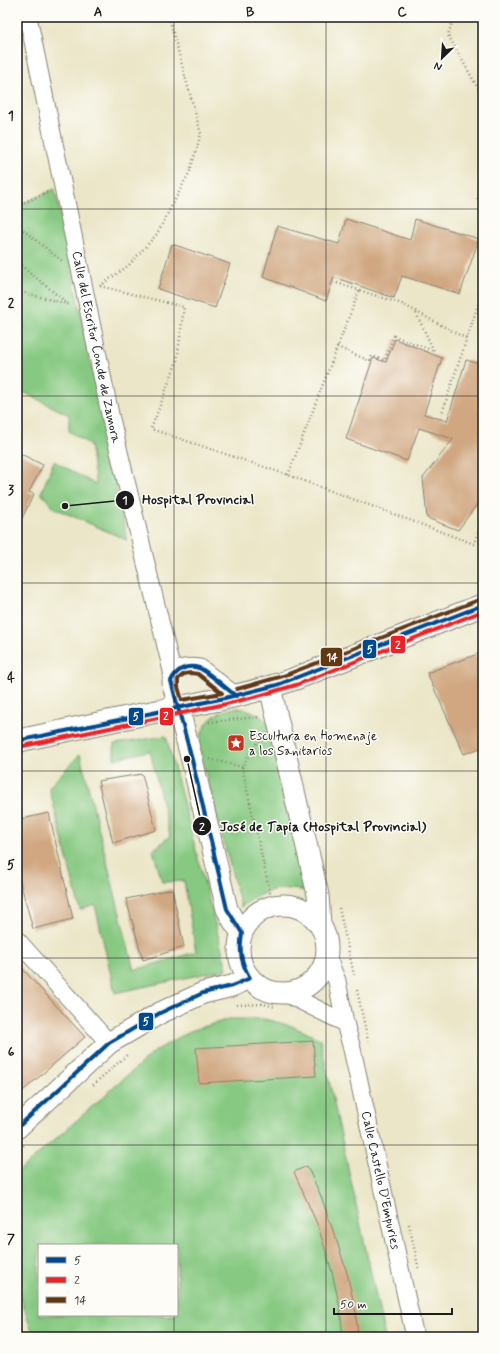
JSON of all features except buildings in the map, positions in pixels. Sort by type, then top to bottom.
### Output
[{"type":"main road","points":[[17,741],[236,696],[270,687],[483,605]]},
{"type":"street","name":"Calle del Escritor Conde de Zamora","points":[[28,17],[124,477],[173,675],[171,681],[178,707]]},
{"type":"street","points":[[173,675],[178,670],[186,667],[200,668],[236,696]]},
{"type":"street","points":[[270,687],[318,895],[320,924],[326,940],[327,956],[324,966],[312,983],[281,1000]]},
{"type":"street","points":[[178,707],[227,909],[242,933]]},
{"type":"street","points":[[320,924],[312,916],[293,906],[274,906],[264,910],[255,915],[242,933],[239,947],[242,966],[250,978],[258,985],[281,1000],[345,1023]]},
{"type":"street","points":[[17,940],[109,1043]]},
{"type":"street","name":"Calle Castello D'Empuries","points":[[327,956],[337,981],[415,1337]]},
{"type":"street","points":[[23,1135],[109,1043],[160,1013],[181,1003],[203,993],[232,986],[250,978]]},
{"type":"path","points":[[17,291],[69,304],[87,303],[100,286],[129,265],[157,234],[190,171],[201,134],[169,17]]},
{"type":"path","points":[[454,17],[448,34],[483,97]]},
{"type":"path","points":[[472,17],[483,21]]},
{"type":"path","points":[[483,179],[477,200],[483,201]]},
{"type":"path","points":[[17,206],[62,185]]},
{"type":"path","points":[[17,225],[81,276]]},
{"type":"path","points":[[17,259],[18,263],[69,304]]},
{"type":"path","points":[[337,283],[402,304],[467,339]]},
{"type":"path","points":[[100,286],[184,307],[178,361],[151,429],[288,475],[474,544],[483,520]]},
{"type":"path","points":[[440,419],[483,290]]},
{"type":"path","points":[[288,475],[359,291]]},
{"type":"path","points":[[337,347],[370,361],[372,356],[385,360],[394,336],[434,350],[415,311]]},
{"type":"path","points":[[274,906],[242,767],[250,753],[269,728],[278,726]]},
{"type":"path","points":[[192,760],[207,758],[242,767]]},
{"type":"path","points":[[338,905],[369,1045]]},
{"type":"path","points":[[236,1005],[263,1004],[281,1000]]},
{"type":"path","points":[[88,1090],[129,1054]]},
{"type":"path","points":[[17,1151],[23,1135]]},
{"type":"path","points":[[408,1221],[420,1274]]},
{"type":"path","points":[[17,1328],[20,1337]]},
{"type":"green space","points":[[55,189],[127,540],[54,508],[41,493],[54,461],[96,485],[90,445],[69,431],[69,415],[17,389],[17,206]]},
{"type":"green space","points":[[234,708],[252,712],[260,716],[268,723],[307,891],[287,889],[272,890],[258,896],[241,907],[199,748],[202,733],[209,721],[219,713]]},
{"type":"green space","points":[[166,736],[227,969],[115,993],[95,905],[80,910],[49,787],[80,754],[134,970],[196,952],[184,881],[162,882],[153,850],[170,836],[150,751],[114,759],[114,744]]},
{"type":"green space","points":[[229,1019],[264,1019],[292,1026],[320,1039],[385,1337],[34,1337],[17,1286],[17,1173],[155,1051],[190,1031]]},
{"type":"transit line","name":"14","points":[[237,689],[283,676],[481,599]]},
{"type":"transit line","name":"5","points":[[17,741],[225,698],[277,685],[483,605]]},
{"type":"transit line","name":"2","points":[[18,747],[226,704],[262,695],[296,685],[483,611]]},
{"type":"transit line","name":"5","points":[[17,1128],[109,1043],[160,1013],[203,993],[232,986],[250,978],[242,957],[242,933],[227,909],[192,760],[171,681],[179,671],[186,667],[199,668],[212,676],[236,696]]},
{"type":"transit line","name":"14","points":[[191,673],[198,674],[222,693],[182,700],[178,687],[178,679],[184,674],[191,673]]},
{"type":"place","name":"Hospital Provincial","points":[[65,506]]},
{"type":"place","name":"Escultura en Homenaje a los Sanitarios","points":[[236,743]]},
{"type":"place","name":"José de Tapia (Hospital Provincial)","points":[[187,759]]}]
